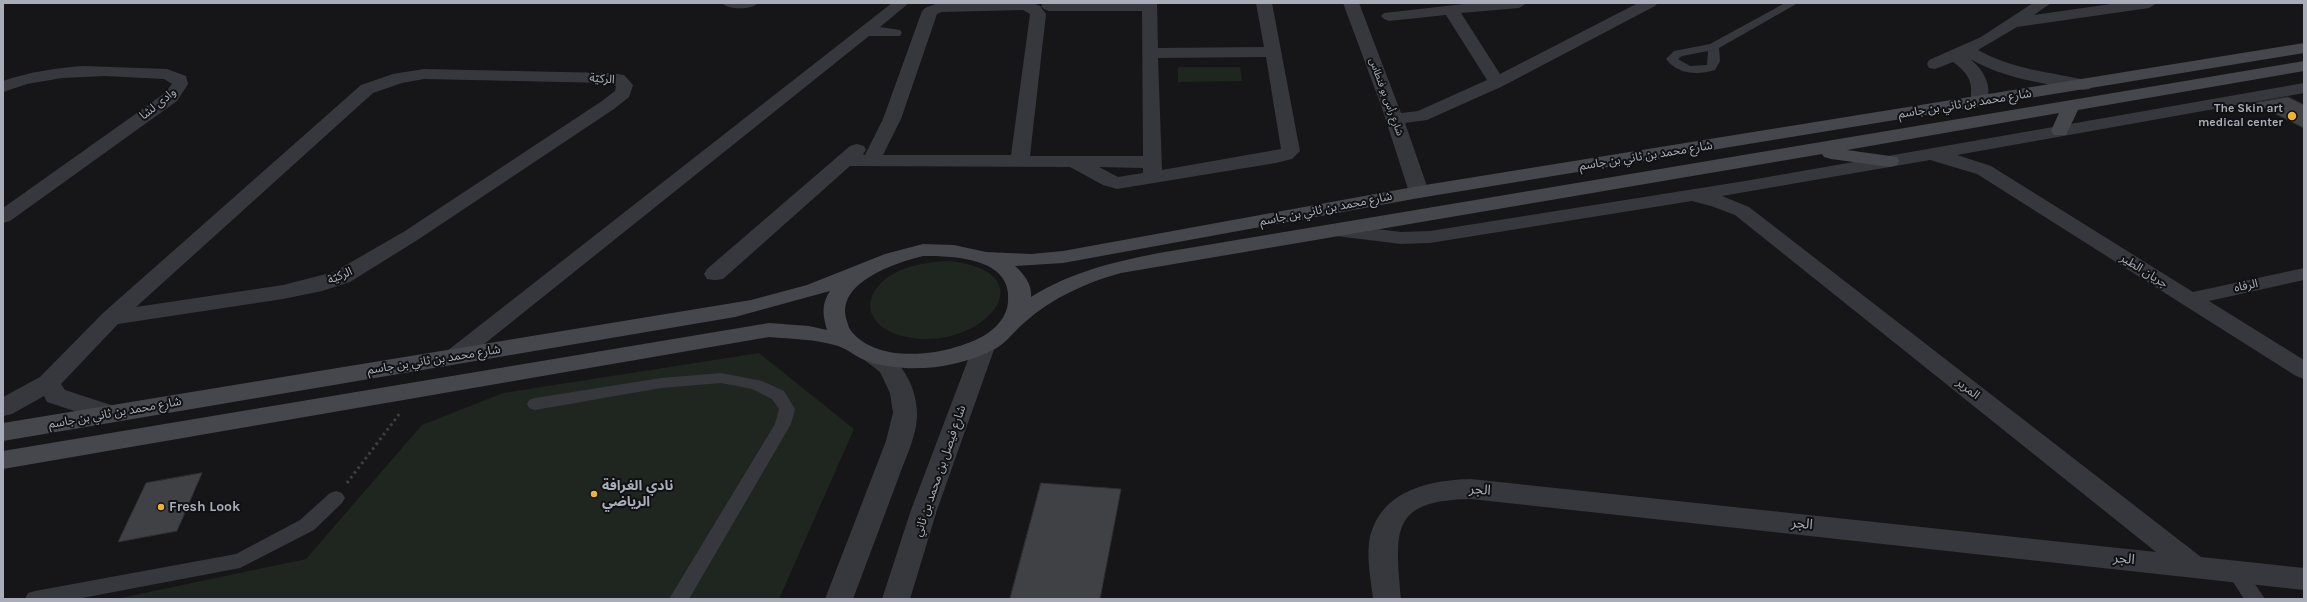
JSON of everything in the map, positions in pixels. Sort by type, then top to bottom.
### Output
[{"type":"main road","name":"شارع محمد بن ثاني بن جاسم","points":[[3,432],[758,306],[788,299],[827,287],[890,258],[923,250],[957,250],[987,258],[1031,260],[1063,257],[1419,192],[2304,48]]},
{"type":"main road","name":"شارع محمد بن ثاني بن جاسم","points":[[1015,318],[1059,289],[1112,268],[2304,66]]},
{"type":"main road","points":[[2060,131],[2071,106]]},
{"type":"main road","points":[[1810,150],[1890,161]]},
{"type":"main road","points":[[861,272],[844,288],[835,306],[836,324],[847,341],[870,354],[902,361],[931,360],[954,356],[985,344],[1002,332],[1015,318],[1021,300],[1018,283],[1006,268],[987,258]]},
{"type":"main road","name":"شارع محمد بن ثاني بن جاسم","points":[[3,460],[769,330],[809,333],[847,341]]},
{"type":"street","points":[[730,3],[750,3]]},
{"type":"street","points":[[455,356],[901,3]]},
{"type":"street","points":[[846,160],[1075,162],[1153,170],[1286,155],[1291,151],[1264,3]]},
{"type":"street","name":"شارع رأس بو فنطاس","points":[[1351,3],[1392,113],[1419,192]]},
{"type":"street","points":[[1389,16],[1519,3]]},
{"type":"street","points":[[1392,113],[1421,116],[1497,82],[1650,3]]},
{"type":"street","points":[[1935,64],[1961,54],[2015,23],[2043,3]]},
{"type":"street","points":[[2015,23],[2149,3]]},
{"type":"street","points":[[871,161],[892,119],[930,11],[942,5],[1025,5],[1035,9],[1038,14],[1020,162]]},
{"type":"street","points":[[1049,6],[1149,5],[1153,170]]},
{"type":"street","points":[[1451,10],[1497,82]]},
{"type":"street","points":[[866,31],[894,33]]},
{"type":"street","points":[[1150,54],[1274,52]]},
{"type":"street","points":[[1961,54],[2010,71],[2044,79],[2084,85]]},
{"type":"street","points":[[1961,54],[1977,75],[1981,94],[1978,102]]},
{"type":"street","name":"وادى لشا","points":[[3,86],[38,74],[68,72],[167,74],[180,80],[180,84],[170,97],[3,218]]},
{"type":"street","name":"الركيّة","points":[[3,408],[48,383],[111,318],[361,93],[374,86],[398,78],[424,74],[609,78],[618,79],[625,85],[623,93],[595,113],[412,235],[342,277],[314,286],[283,292],[111,318]]},
{"type":"street","name":"شارع محمد بن ثاني بن جاسم","points":[[1336,230],[1395,238],[1430,237],[1745,187],[2304,88]]},
{"type":"street","points":[[715,274],[892,119]]},
{"type":"street","name":"جريان الطير","points":[[1973,146],[1971,151],[1973,157],[1984,170]]},
{"type":"street","name":"جريان الطير","points":[[1926,155],[1950,158],[1984,170],[2304,371]]},
{"type":"street","points":[[1742,211],[1738,199],[1745,187]]},
{"type":"street","name":"المرير","points":[[1691,196],[1717,201],[1742,211],[2194,566]]},
{"type":"street","name":"الرفاه","points":[[2189,299],[2304,274]]},
{"type":"street","name":"شارع فيصل بن محمد بن ثاني","points":[[896,599],[927,503],[985,344]]},
{"type":"street","points":[[839,599],[899,441],[904,413],[902,393],[890,368],[870,354]]},
{"type":"street","points":[[48,383],[56,396],[111,414]]},
{"type":"street","name":"الجر","points":[[1387,599],[1383,545],[1390,519],[1409,501],[1427,494],[1454,489],[2194,566],[2304,579]]},
{"type":"lane","points":[[1713,48],[1793,3]]},
{"type":"lane","points":[[536,404],[661,382],[721,378],[756,385],[778,396],[787,409],[783,424],[679,599]]},
{"type":"lane","points":[[35,599],[240,561],[307,525],[336,498]]},
{"type":"lane","points":[[2236,571],[2255,599]]},
{"type":"path","points":[[336,498],[418,389]]},
{"type":"shaded area","points":[[1178,67],[1240,67],[1242,81],[1178,82]]},
{"type":"shaded area","points":[[949,261],[980,268],[996,280],[1000,295],[994,310],[979,324],[957,334],[931,339],[902,336],[889,331],[875,320],[870,306],[872,296],[878,286],[886,279],[905,268],[927,263]]},
{"type":"shaded area","name":"نادي الغرافة الرياضي","points":[[759,353],[854,429],[779,599],[116,599],[306,559],[422,425],[503,393]]},
{"type":"building","name":"The Skin art medical center","points":[[2288,97],[2304,105],[2304,128],[2254,103]]},
{"type":"building","name":"Fresh Look","points":[[202,473],[177,531],[118,542],[146,483]]},
{"type":"building","points":[[1041,483],[1121,489],[1100,599],[1010,599]]},
{"type":"place","name":"The Skin art medical center","points":[[2292,116]]},
{"type":"place","name":"نادي الغرافة الرياضي","points":[[594,494]]},
{"type":"place","name":"Fresh Look","points":[[161,507]]}]
